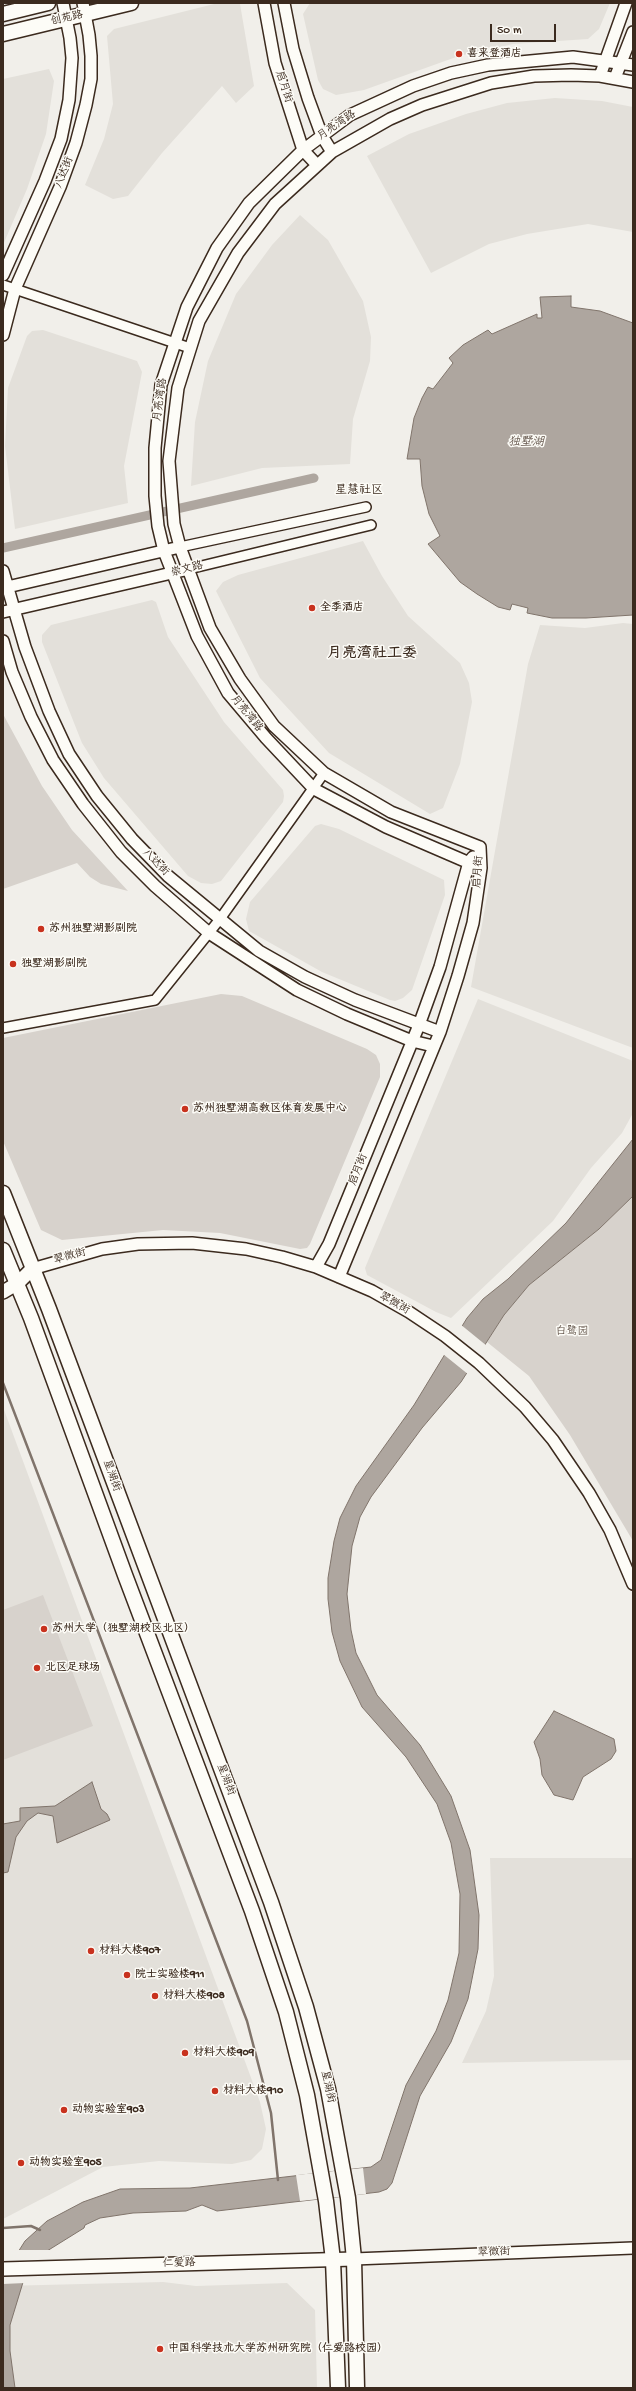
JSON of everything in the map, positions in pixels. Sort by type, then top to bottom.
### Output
[{"type":"main road","name":"创苑路","points":[[3,14],[48,3]]},
{"type":"main road","name":"创苑路","points":[[3,34],[67,19],[85,9],[131,3]]},
{"type":"main road","name":"星湖街","points":[[3,1193],[49,1309],[287,1947],[319,2050],[344,2169],[348,2198],[354,2259],[357,2388]]},
{"type":"main road","name":"星湖街","points":[[3,1250],[7,1271],[18,1283],[254,1918],[297,2053],[322,2171],[326,2201],[333,2260],[338,2388]]},
{"type":"main road","points":[[7,1271],[32,1269]]},
{"type":"main road","points":[[3,1292],[18,1283],[32,1269]]},
{"type":"main road","name":"仁爱路","points":[[3,2269],[354,2259]]},
{"type":"street","name":"八达街","points":[[3,275],[45,181],[60,139],[72,80],[67,19],[63,3]]},
{"type":"street","name":"启月街","points":[[264,3],[275,63],[303,150],[316,165]]},
{"type":"street","name":"启月街","points":[[284,3],[292,50],[322,136],[332,152]]},
{"type":"street","points":[[600,76],[604,60],[626,3]]},
{"type":"street","name":"八达街","points":[[3,335],[15,289],[60,187],[76,143],[86,105],[91,79],[90,36],[85,9]]},
{"type":"street","points":[[615,78],[633,32]]},
{"type":"street","name":"月亮湾路","points":[[481,868],[386,827],[314,789],[266,738],[228,693],[197,636],[172,574],[164,551],[158,526],[155,496],[155,448],[161,385],[187,307],[217,248],[249,204],[303,150],[350,115],[413,86],[451,73],[488,65],[547,58],[573,57],[621,62],[633,65]]},
{"type":"street","name":"月亮湾路","points":[[480,847],[391,812],[324,773],[274,726],[240,679],[210,628],[180,547],[174,524],[169,461],[178,388],[199,321],[238,253],[276,204],[316,165],[332,152],[390,119],[456,93],[491,83],[534,76],[600,76],[633,82]]},
{"type":"street","points":[[3,285],[190,348]]},
{"type":"street","points":[[5,588],[180,547],[366,506]]},
{"type":"street","name":"崇文路","points":[[8,611],[172,574],[371,525]]},
{"type":"street","name":"八达街","points":[[3,571],[8,611],[48,711],[69,754],[93,790],[132,839],[168,876],[259,951],[305,977],[355,1000],[440,1032]]},
{"type":"street","name":"八达街","points":[[3,641],[12,672],[31,717],[53,760],[82,804],[120,852],[155,886],[209,933],[297,990],[347,1014],[412,1041],[433,1046]]},
{"type":"street","points":[[3,1028],[155,1000],[220,919],[324,773]]},
{"type":"street","name":"启月街","points":[[316,1267],[329,1244],[419,1025],[440,967],[469,862],[480,847]]},
{"type":"street","name":"启月街","points":[[339,1277],[388,1162],[433,1046],[440,1032],[473,923],[481,868],[480,847]]},
{"type":"street","name":"翠微街","points":[[32,1269],[102,1249],[174,1242],[246,1248],[316,1267],[391,1301],[445,1336],[479,1362],[525,1407],[566,1457],[600,1511],[633,1584]]},
{"type":"street","name":"翠微街","points":[[354,2259],[633,2248]]},
{"type":"shaded area","points":[[218,3],[240,4],[254,86],[236,103],[222,86],[162,153],[128,196],[113,199],[85,185],[104,139],[113,104],[107,36],[114,29]]},
{"type":"shaded area","points":[[310,3],[610,3],[599,29],[588,39],[513,44],[459,56],[364,90],[336,95],[323,89],[318,80],[303,14]]},
{"type":"shaded area","points":[[49,69],[54,81],[46,134],[27,189],[3,245],[3,79]]},
{"type":"shaded area","points":[[555,98],[602,101],[633,107],[633,232],[588,224],[527,234],[489,244],[431,273],[367,156],[409,134],[466,114],[507,103]]},
{"type":"shaded area","points":[[300,215],[328,240],[363,301],[371,337],[370,361],[353,419],[350,464],[262,468],[191,486],[195,422],[208,361],[236,294],[272,245]]},
{"type":"shaded area","points":[[43,330],[137,361],[142,372],[124,466],[128,503],[15,529],[5,446],[8,388],[27,336],[32,331]]},
{"type":"shaded area","points":[[363,541],[382,576],[408,616],[460,663],[469,683],[472,702],[460,764],[443,808],[430,814],[329,753],[260,678],[216,591],[223,582],[238,575]]},
{"type":"shaded area","points":[[152,600],[156,602],[168,637],[224,722],[283,790],[283,802],[221,881],[212,884],[201,883],[188,876],[104,778],[82,743],[42,642],[42,635],[51,625]]},
{"type":"shaded area","points":[[623,623],[633,624],[633,1048],[471,987],[528,664],[540,625],[585,628]]},
{"type":"shaded area","points":[[321,824],[339,829],[444,880],[445,895],[412,990],[403,998],[395,1001],[390,1000],[322,972],[249,931],[246,919],[250,902],[315,826]]},
{"type":"shaded area","points":[[478,999],[633,1061],[633,1113],[622,1133],[591,1168],[553,1221],[451,1318],[436,1312],[367,1275],[365,1268]]},
{"type":"shaded area","name":"苏州大学（独墅湖校区北区）","points":[[3,1407],[260,2102],[266,2129],[262,2149],[251,2160],[232,2164],[159,2161],[103,2167],[3,2219]]},
{"type":"shaded area","points":[[490,1858],[633,1858],[633,2060],[462,2063],[486,2011],[494,1976]]},
{"type":"shaded area","name":"中国科学技术大学苏州研究院（仁爱路校园）","points":[[163,2282],[196,2286],[287,2283],[315,2310],[317,2388],[3,2388],[3,2286]]},
{"type":"green space","points":[[3,714],[42,786],[72,830],[128,891],[101,884],[90,877],[77,863],[3,889]]},
{"type":"green space","name":"苏州独墅湖高教区体育发展中心","points":[[221,994],[242,996],[367,1049],[376,1055],[380,1064],[380,1077],[307,1248],[300,1249],[220,1233],[163,1230],[62,1240],[41,1230],[3,1141],[3,1038]]},
{"type":"green space","name":"白鹭园","points":[[633,1196],[633,1541],[570,1435],[529,1376],[487,1342],[504,1315],[529,1285],[599,1229]]},
{"type":"green space","name":"北区足球场","points":[[43,1595],[93,1726],[3,1760],[3,1610]]},
{"type":"water","name":"独墅湖","points":[[571,296],[571,307],[600,311],[633,323],[633,615],[586,618],[552,618],[527,613],[528,608],[512,604],[510,610],[498,607],[477,594],[460,582],[428,544],[440,536],[429,514],[422,486],[420,459],[407,459],[414,418],[422,398],[428,387],[433,389],[453,363],[449,358],[463,345],[488,330],[492,334],[537,314],[537,318],[542,318],[540,297]]},
{"type":"water","points":[[633,1139],[633,1196],[599,1229],[529,1285],[504,1315],[461,1382],[422,1428],[371,1497],[360,1517],[352,1546],[347,1594],[351,1630],[356,1653],[377,1695],[420,1745],[451,1796],[470,1850],[479,1915],[478,1949],[468,1999],[451,2042],[420,2096],[392,2183],[387,2189],[379,2192],[217,2211],[202,2205],[186,2211],[133,2213],[100,2218],[85,2225],[84,2228],[47,2251],[24,2279],[10,2325],[10,2351],[15,2388],[3,2388],[3,2276],[25,2241],[47,2221],[83,2202],[120,2189],[190,2188],[371,2167],[381,2160],[406,2085],[436,2031],[448,2000],[459,1953],[460,1894],[451,1843],[437,1804],[406,1757],[362,1707],[340,1661],[332,1632],[328,1599],[328,1578],[334,1541],[340,1518],[356,1486],[414,1405],[467,1318],[483,1299],[508,1279],[566,1223]]},
{"type":"water","points":[[554,1711],[614,1739],[616,1751],[611,1759],[583,1777],[573,1800],[554,1795],[542,1775],[540,1759],[534,1742]]},
{"type":"water","points":[[92,1782],[101,1809],[107,1814],[110,1820],[57,1843],[53,1816],[38,1813],[27,1821],[16,1837],[8,1872],[3,1873],[3,1824],[20,1821],[20,1808],[55,1806]]},
{"type":"pier","points":[[460,1324],[487,1346],[469,1375],[443,1354]]},
{"type":"pier","points":[[363,2168],[366,2194],[300,2201],[296,2175]]},
{"type":"pier","points":[[16,2250],[52,2250],[33,2269],[25,2283],[3,2284],[3,2272]]},
{"type":"waterway","points":[[3,548],[314,478]]},
{"type":"waterway","points":[[3,1383],[247,2021],[271,2113],[278,2180]]},
{"type":"waterway","points":[[3,2228],[31,2226],[40,2230]]},
{"type":"place","name":"喜来登酒店","points":[[459,54]]},
{"type":"place","name":"全季酒店","points":[[312,608]]},
{"type":"place","name":"苏州独墅湖影剧院","points":[[41,929]]},
{"type":"place","name":"独墅湖影剧院","points":[[13,964]]},
{"type":"place","name":"苏州独墅湖高教区体育发展中心","points":[[185,1109]]},
{"type":"place","name":"苏州大学（独墅湖校区北区）","points":[[44,1629]]},
{"type":"place","name":"北区足球场","points":[[37,1668]]},
{"type":"place","name":"材料大楼907","points":[[91,1951]]},
{"type":"place","name":"院士实验楼911","points":[[127,1975]]},
{"type":"place","name":"材料大楼908","points":[[155,1996]]},
{"type":"place","name":"材料大楼909","points":[[185,2053]]},
{"type":"place","name":"材料大楼910","points":[[215,2091]]},
{"type":"place","name":"动物实验室903","points":[[64,2110]]},
{"type":"place","name":"动物实验室905","points":[[21,2163]]},
{"type":"place","name":"中国科学技术大学苏州研究院（仁爱路校园）","points":[[160,2349]]},
{"type":"district","name":"星慧社区","points":[[359,491]]},
{"type":"district","name":"月亮湾社工委","points":[[372,655]]}]
